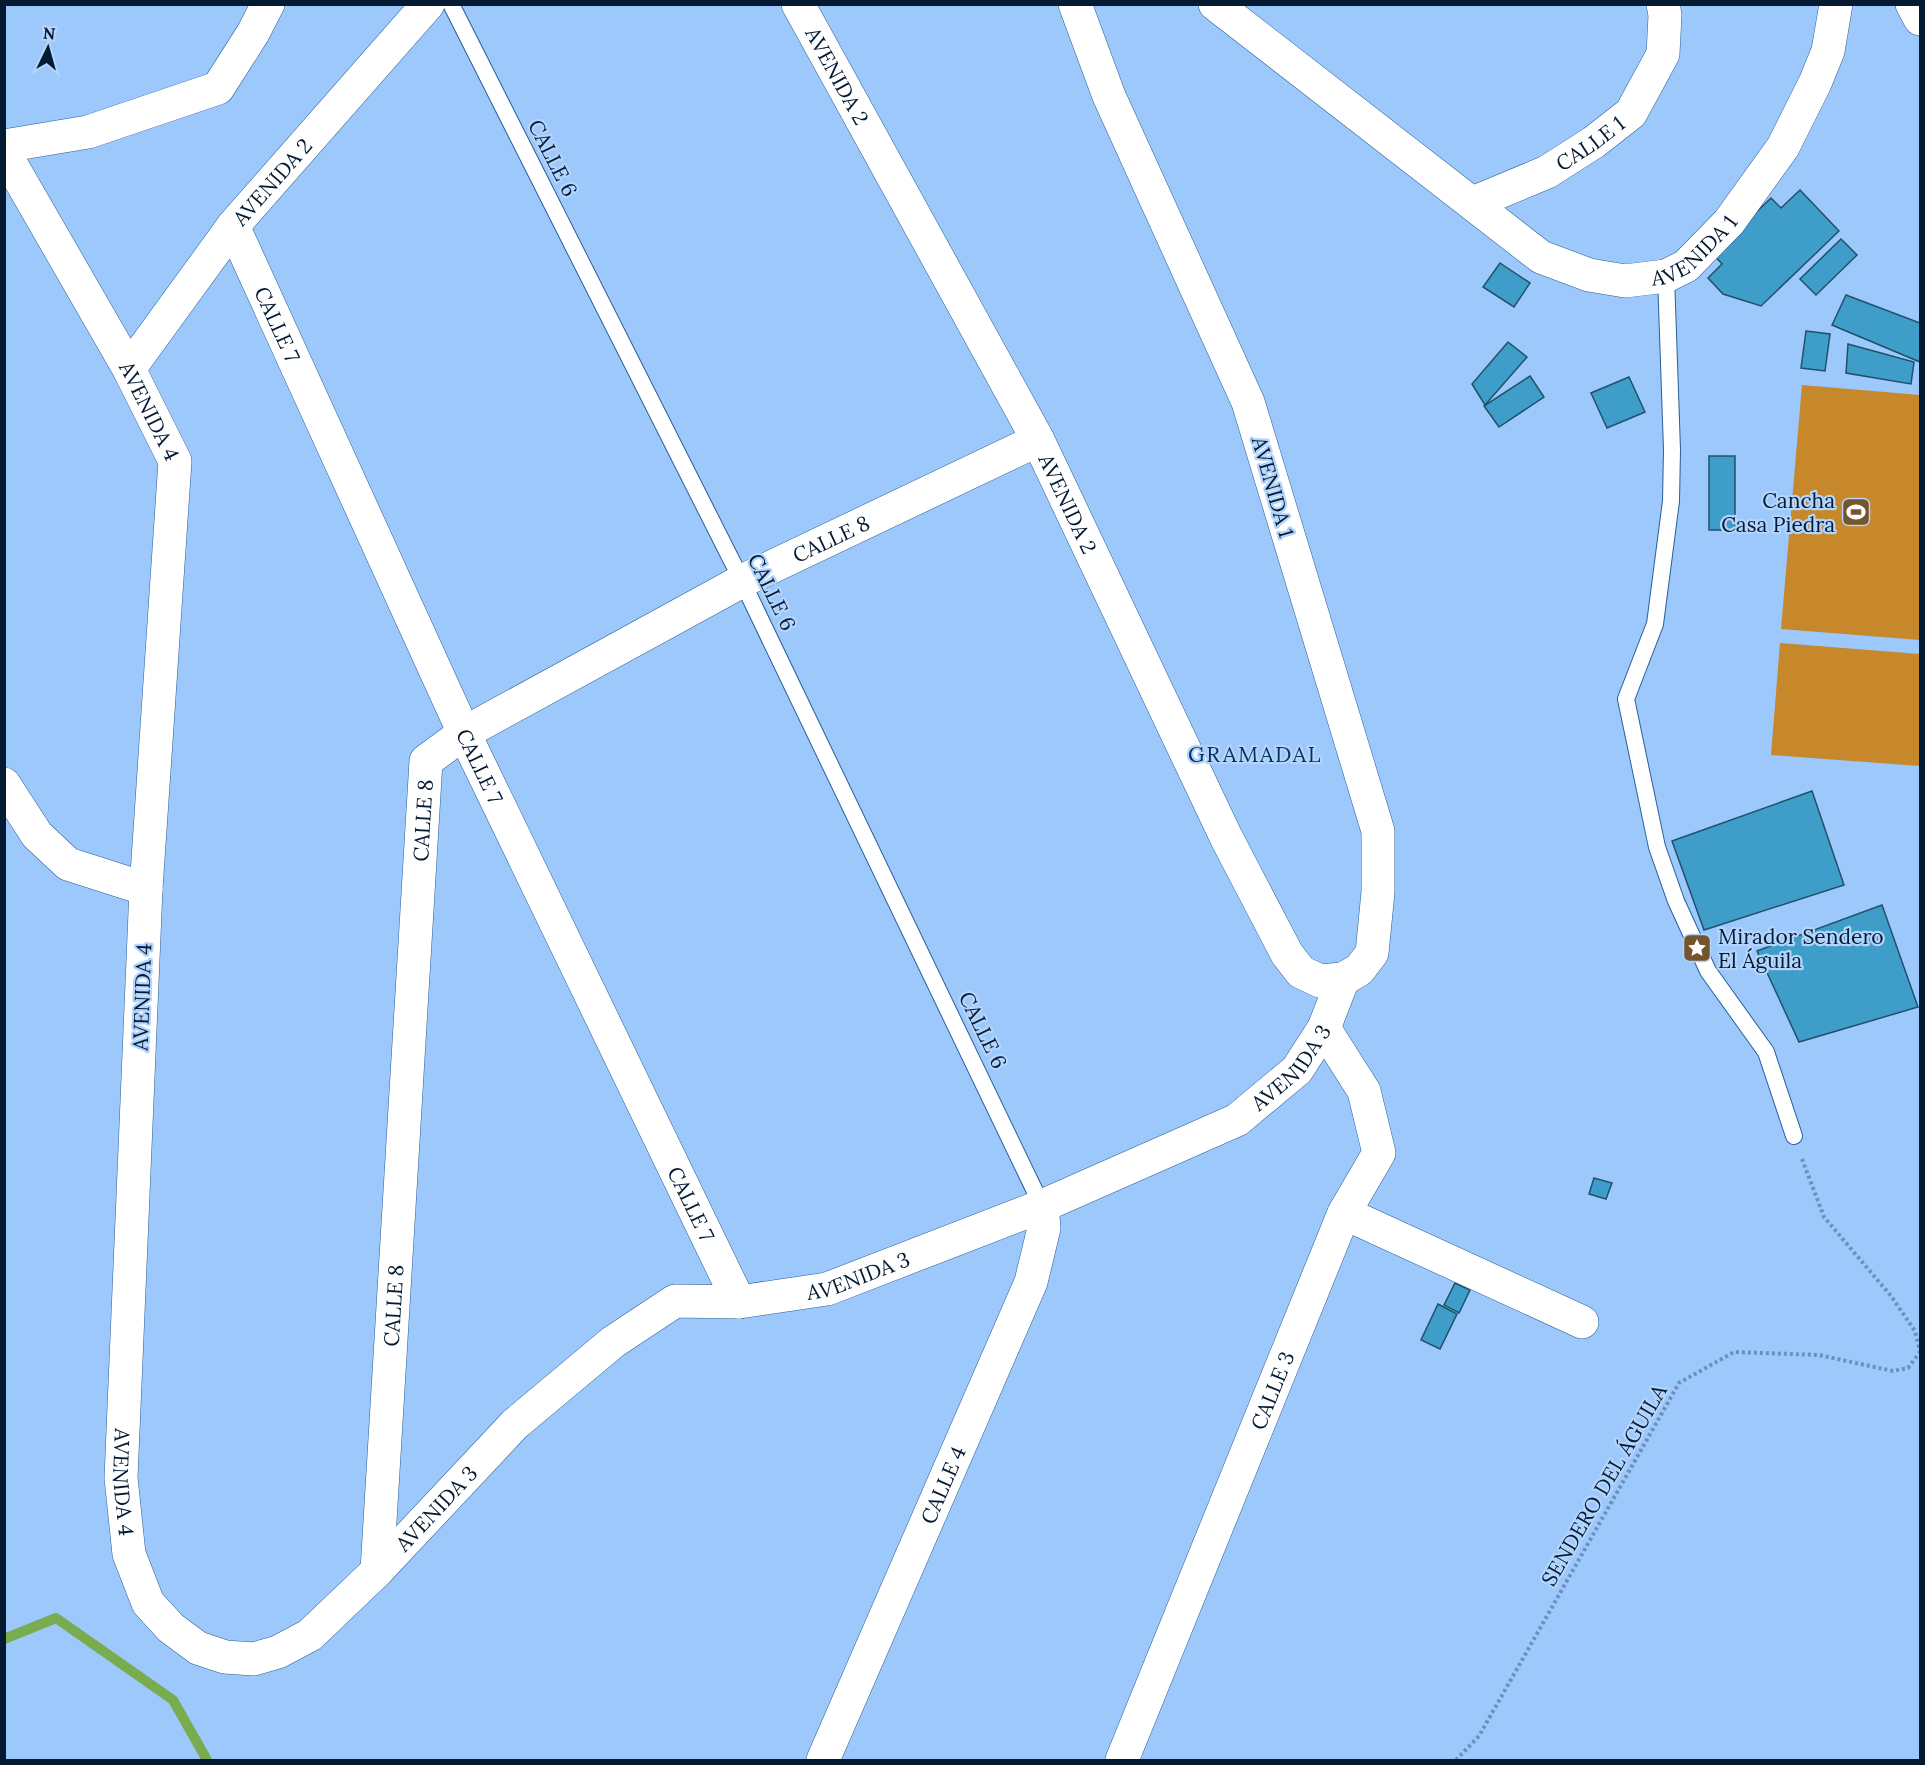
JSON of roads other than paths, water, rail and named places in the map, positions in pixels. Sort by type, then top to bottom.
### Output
[{"type":"street","points":[[4,146],[88,132],[219,88],[253,33],[267,4]]},
{"type":"street","name":"AVENIDA 2","points":[[129,369],[233,226],[428,4]]},
{"type":"street","name":"AVENIDA 2","points":[[798,4],[1038,440],[1226,837],[1287,954],[1301,972],[1320,981],[1343,979]]},
{"type":"street","name":"AVENIDA 1","points":[[1075,4],[1109,96],[1248,402],[1378,831],[1378,892],[1372,953],[1359,970],[1343,979]]},
{"type":"street","name":"AVENIDA 1","points":[[1215,4],[1541,257],[1588,275],[1626,281],[1666,276],[1686,266],[1729,222],[1783,147],[1815,83],[1828,51],[1836,4]]},
{"type":"street","name":"CALLE 1","points":[[1473,203],[1547,172],[1594,142],[1631,113],[1663,54],[1665,15],[1663,4]]},
{"type":"street","points":[[1912,4],[1920,20]]},
{"type":"street","name":"AVENIDA 4","points":[[4,152],[129,369],[175,461],[146,889],[121,1478],[129,1554],[148,1603],[171,1628],[198,1648],[225,1657],[254,1659],[278,1652],[310,1635],[376,1571]]},
{"type":"street","name":"CALLE 7","points":[[233,226],[464,733],[739,1302]]},
{"type":"street","name":"CALLE 8","points":[[376,1571],[426,761],[464,733],[742,581],[1038,440]]},
{"type":"street","points":[[4,784],[37,835],[68,864],[146,889]]},
{"type":"street","name":"AVENIDA 3","points":[[376,1571],[515,1424],[613,1342],[675,1301],[739,1302],[827,1289],[1042,1206],[1237,1120],[1297,1070],[1324,1028],[1343,979]]},
{"type":"street","name":"CALLE 3","points":[[1122,1761],[1344,1213],[1379,1153],[1364,1091],[1324,1028]]},
{"type":"street","name":"CALLE 4","points":[[823,1761],[1031,1282],[1044,1228],[1042,1206]]},
{"type":"street","points":[[1344,1213],[1582,1322]]},
{"type":"lane","name":"CALLE 6","points":[[450,4],[742,581],[1042,1206]]},
{"type":"lane","points":[[1666,276],[1672,450],[1671,501],[1655,624],[1626,699],[1657,847],[1676,901],[1708,971],[1766,1052],[1794,1136]]},
{"type":"waterway","points":[[4,1639],[56,1618],[173,1700],[207,1760]]},
{"type":"place","name":"Cancha Casa Piedra","points":[[1856,512]]},
{"type":"place","name":"Mirador Sendero El Águila","points":[[1697,948]]},
{"type":"district","name":"GRAMADAL","points":[[1255,754]]}]
